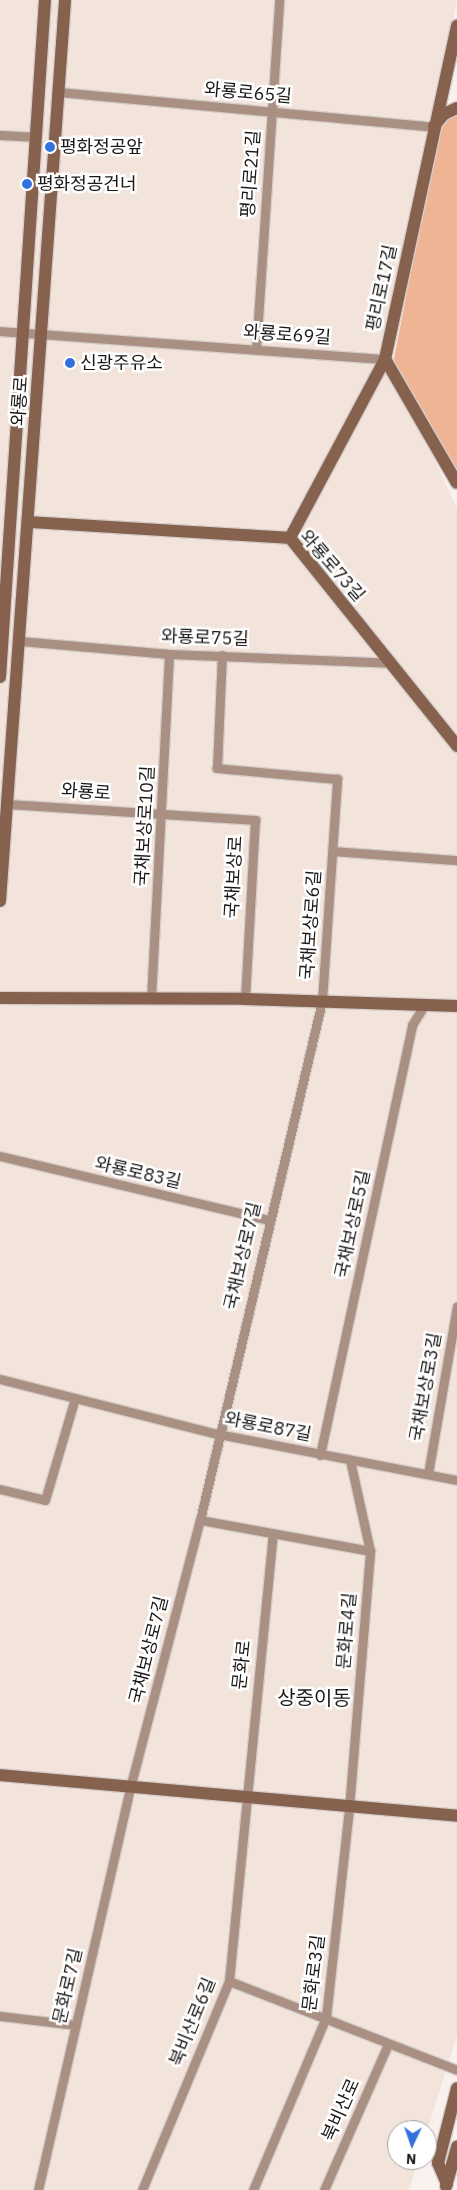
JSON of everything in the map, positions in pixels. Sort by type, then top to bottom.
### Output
[{"type":"main road","name":"와룡로","points":[[0,676],[5,521],[24,333],[34,136],[45,0]]},
{"type":"main road","name":"와룡로","points":[[0,901],[43,334],[65,0]]},
{"type":"main road","name":"평리로17길","points":[[290,538],[385,359],[433,128],[457,26]]},
{"type":"main road","points":[[433,128],[444,114],[457,108]]},
{"type":"main road","points":[[385,359],[457,483]]},
{"type":"main road","name":"와룡로73길","points":[[29,522],[290,538],[457,746]]},
{"type":"main road","points":[[0,998],[245,999],[457,1006]]},
{"type":"main road","points":[[0,1775],[246,1799],[457,1816]]},
{"type":"main road","points":[[446,2187],[438,2163],[457,2088]]},
{"type":"main road","points":[[446,2187],[457,2147]]},
{"type":"street","name":"평리로21길","points":[[256,350],[279,0]]},
{"type":"street","name":"와룡로65길","points":[[59,92],[433,128]]},
{"type":"street","points":[[0,134],[34,136]]},
{"type":"street","name":"와룡로69길","points":[[0,331],[385,359]]},
{"type":"street","name":"와룡로75길","points":[[20,641],[169,654],[390,663]]},
{"type":"street","name":"국채보상로10길","points":[[151,999],[169,654]]},
{"type":"street","name":"국채보상로6길","points":[[222,655],[217,768],[337,779],[322,1001]]},
{"type":"street","name":"와룡로","points":[[8,804],[162,814]]},
{"type":"street","name":"국채보상로","points":[[162,814],[255,820],[245,999]]},
{"type":"street","name":"국채보상로6길","points":[[333,851],[457,860]]},
{"type":"street","name":"국채보상로7길","points":[[130,1788],[200,1520],[218,1434],[322,1001]]},
{"type":"street","name":"국채보상로5길","points":[[320,1454],[412,1025],[425,1004]]},
{"type":"street","name":"와룡로83길","points":[[0,1156],[269,1220]]},
{"type":"street","name":"국채보상로3길","points":[[428,1474],[457,1306]]},
{"type":"street","name":"와룡로87길","points":[[0,1379],[218,1434],[457,1480]]},
{"type":"street","points":[[0,1489],[45,1500],[75,1398]]},
{"type":"street","name":"문화로4길","points":[[349,1808],[370,1551],[350,1460]]},
{"type":"street","points":[[200,1520],[273,1536],[370,1551]]},
{"type":"street","name":"문화로","points":[[246,1799],[273,1536]]},
{"type":"street","name":"문화로7길","points":[[38,2190],[130,1788]]},
{"type":"street","name":"북비산로6길","points":[[142,2190],[229,1981],[246,1799]]},
{"type":"street","name":"문화로3길","points":[[253,2190],[326,2018],[349,1808]]},
{"type":"street","points":[[229,1981],[457,2070]]},
{"type":"street","points":[[0,2016],[75,2025]]},
{"type":"street","name":"북비산로","points":[[324,2190],[388,2044]]},
{"type":"shaded area","points":[[0,0],[457,0],[384,351],[457,508],[457,2035],[430,2120],[387,2120],[387,2170],[415,2170],[409,2190],[0,2190]]},
{"type":"shaded area","points":[[457,115],[457,472],[393,363],[438,135],[444,121]]},
{"type":"place","name":"평화정공앞","points":[[50,147]]},
{"type":"place","name":"평화정공건너","points":[[27,184]]},
{"type":"place","name":"신광주유소","points":[[70,363]]},
{"type":"district","name":"상중이동","points":[[314,1697]]}]
